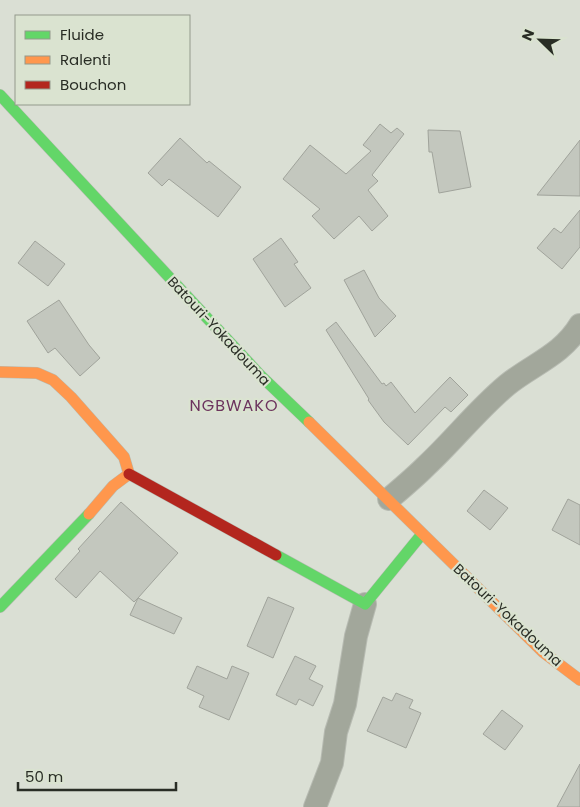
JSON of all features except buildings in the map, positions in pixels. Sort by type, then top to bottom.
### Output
[{"type":"main road","name":"Batouri-Yokadouma","points":[[0,95],[261,376],[389,499],[422,534],[543,652],[580,680]]},
{"type":"main road","points":[[0,372],[37,373],[54,380],[124,457],[129,474],[365,604],[422,534]]},
{"type":"main road","points":[[0,607],[101,502],[113,486],[129,474]]},
{"type":"street","points":[[389,499],[427,466],[501,390],[556,354],[573,337],[580,326]]},
{"type":"street","points":[[315,807],[332,763],[336,732],[344,704],[356,636],[365,604]]},
{"type":"traffic: fast","points":[[0,95],[261,376],[309,422]]},
{"type":"traffic: fast","points":[[0,607],[89,514]]},
{"type":"traffic: fast","points":[[276,555],[365,604],[422,534]]},
{"type":"traffic: slow","points":[[0,372],[37,373],[53,380],[71,397],[124,457],[129,474],[113,486],[89,514]]},
{"type":"traffic: slow","points":[[309,422],[543,652],[580,680]]},
{"type":"traffic: jam","points":[[129,474],[276,555]]},
{"type":"district","name":"NGBWAKO","points":[[234,405]]}]
